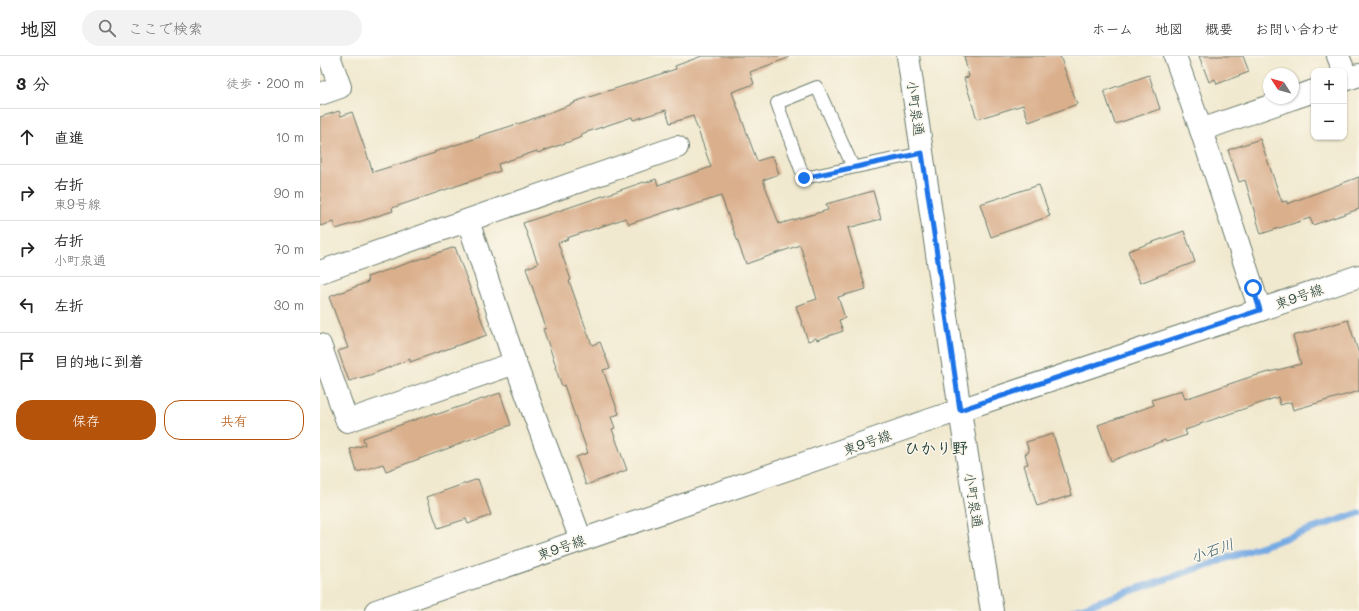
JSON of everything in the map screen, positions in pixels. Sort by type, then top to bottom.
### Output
[{"type":"street","points":[[320,94],[340,87],[329,56]]},
{"type":"street","name":"小町泉通","points":[[908,56],[960,410],[992,611]]},
{"type":"street","points":[[1175,56],[1260,310]]},
{"type":"street","points":[[1338,56],[1343,68]]},
{"type":"street","points":[[1299,96],[1311,92]]},
{"type":"street","points":[[1201,130],[1276,104]]},
{"type":"street","points":[[320,272],[677,147]]},
{"type":"street","points":[[468,221],[515,363],[581,540]]},
{"type":"street","name":"東9号線","points":[[376,611],[960,410],[1359,276]]},
{"type":"street","points":[[320,344],[346,421],[515,363]]},
{"type":"lane","points":[[853,168],[817,87],[776,103],[804,178],[853,168],[922,153]]},
{"type":"building","points":[[702,56],[788,56],[788,58],[750,72],[754,84],[732,92],[757,161],[773,156],[779,174],[763,180],[779,224],[828,210],[826,204],[873,191],[881,219],[848,228],[866,289],[838,297],[845,318],[839,320],[843,331],[817,340],[816,338],[808,341],[796,306],[817,299],[800,245],[746,264],[721,196],[629,224],[626,218],[567,238],[568,239],[558,243],[571,280],[569,281],[592,345],[600,342],[610,368],[603,370],[619,414],[611,417],[615,428],[612,429],[627,470],[586,485],[576,457],[588,453],[564,385],[562,386],[555,367],[556,366],[543,329],[546,328],[526,268],[538,264],[523,223],[644,182],[645,183],[656,179],[658,185],[711,167],[693,116],[670,123],[666,110],[633,120],[632,117],[581,134],[582,137],[538,153],[537,151],[498,164],[500,171],[392,208],[393,211],[336,229],[333,222],[320,226],[320,117],[339,111],[341,116],[352,112],[373,172],[435,153],[434,152],[480,137],[479,136],[527,121],[575,103],[574,102],[676,69],[675,66]]},
{"type":"building","points":[[964,56],[1060,56],[1077,104],[1029,122],[1023,105],[977,119],[964,78],[969,77]]},
{"type":"building","points":[[1199,56],[1243,56],[1249,72],[1217,84],[1215,79],[1209,82]]},
{"type":"building","points":[[1149,75],[1160,109],[1115,124],[1104,91]]},
{"type":"building","points":[[1260,139],[1282,202],[1287,201],[1287,204],[1359,177],[1359,209],[1313,225],[1310,218],[1261,234],[1245,180],[1239,182],[1228,150]]},
{"type":"building","points":[[1039,185],[1050,216],[991,237],[980,204]]},
{"type":"building","points":[[1184,231],[1195,262],[1140,283],[1128,251]]},
{"type":"building","points":[[455,247],[487,335],[410,362],[410,359],[370,375],[349,381],[338,351],[348,348],[329,297],[368,282],[367,277]]},
{"type":"building","points":[[1348,320],[1359,354],[1359,391],[1293,410],[1291,402],[1280,405],[1278,397],[1185,430],[1187,435],[1166,442],[1165,440],[1111,461],[1098,425],[1154,405],[1152,400],[1182,390],[1185,399],[1250,377],[1301,364],[1293,336]]},
{"type":"building","points":[[500,393],[511,425],[386,471],[383,464],[357,472],[350,449],[365,445],[363,438],[434,413],[435,415]]},
{"type":"building","points":[[1053,434],[1072,495],[1037,506],[1024,465],[1028,464],[1025,454],[1029,452],[1026,442]]},
{"type":"building","points":[[478,479],[491,515],[468,524],[466,519],[438,528],[427,497]]},
{"type":"waterway","name":"小石川","points":[[1072,611],[1359,513]]},
{"type":"district","name":"ひかり野","points":[[936,447]]},
{"type":"route","points":[[804,178],[922,153],[960,410],[1260,310],[1253,288]]}]
